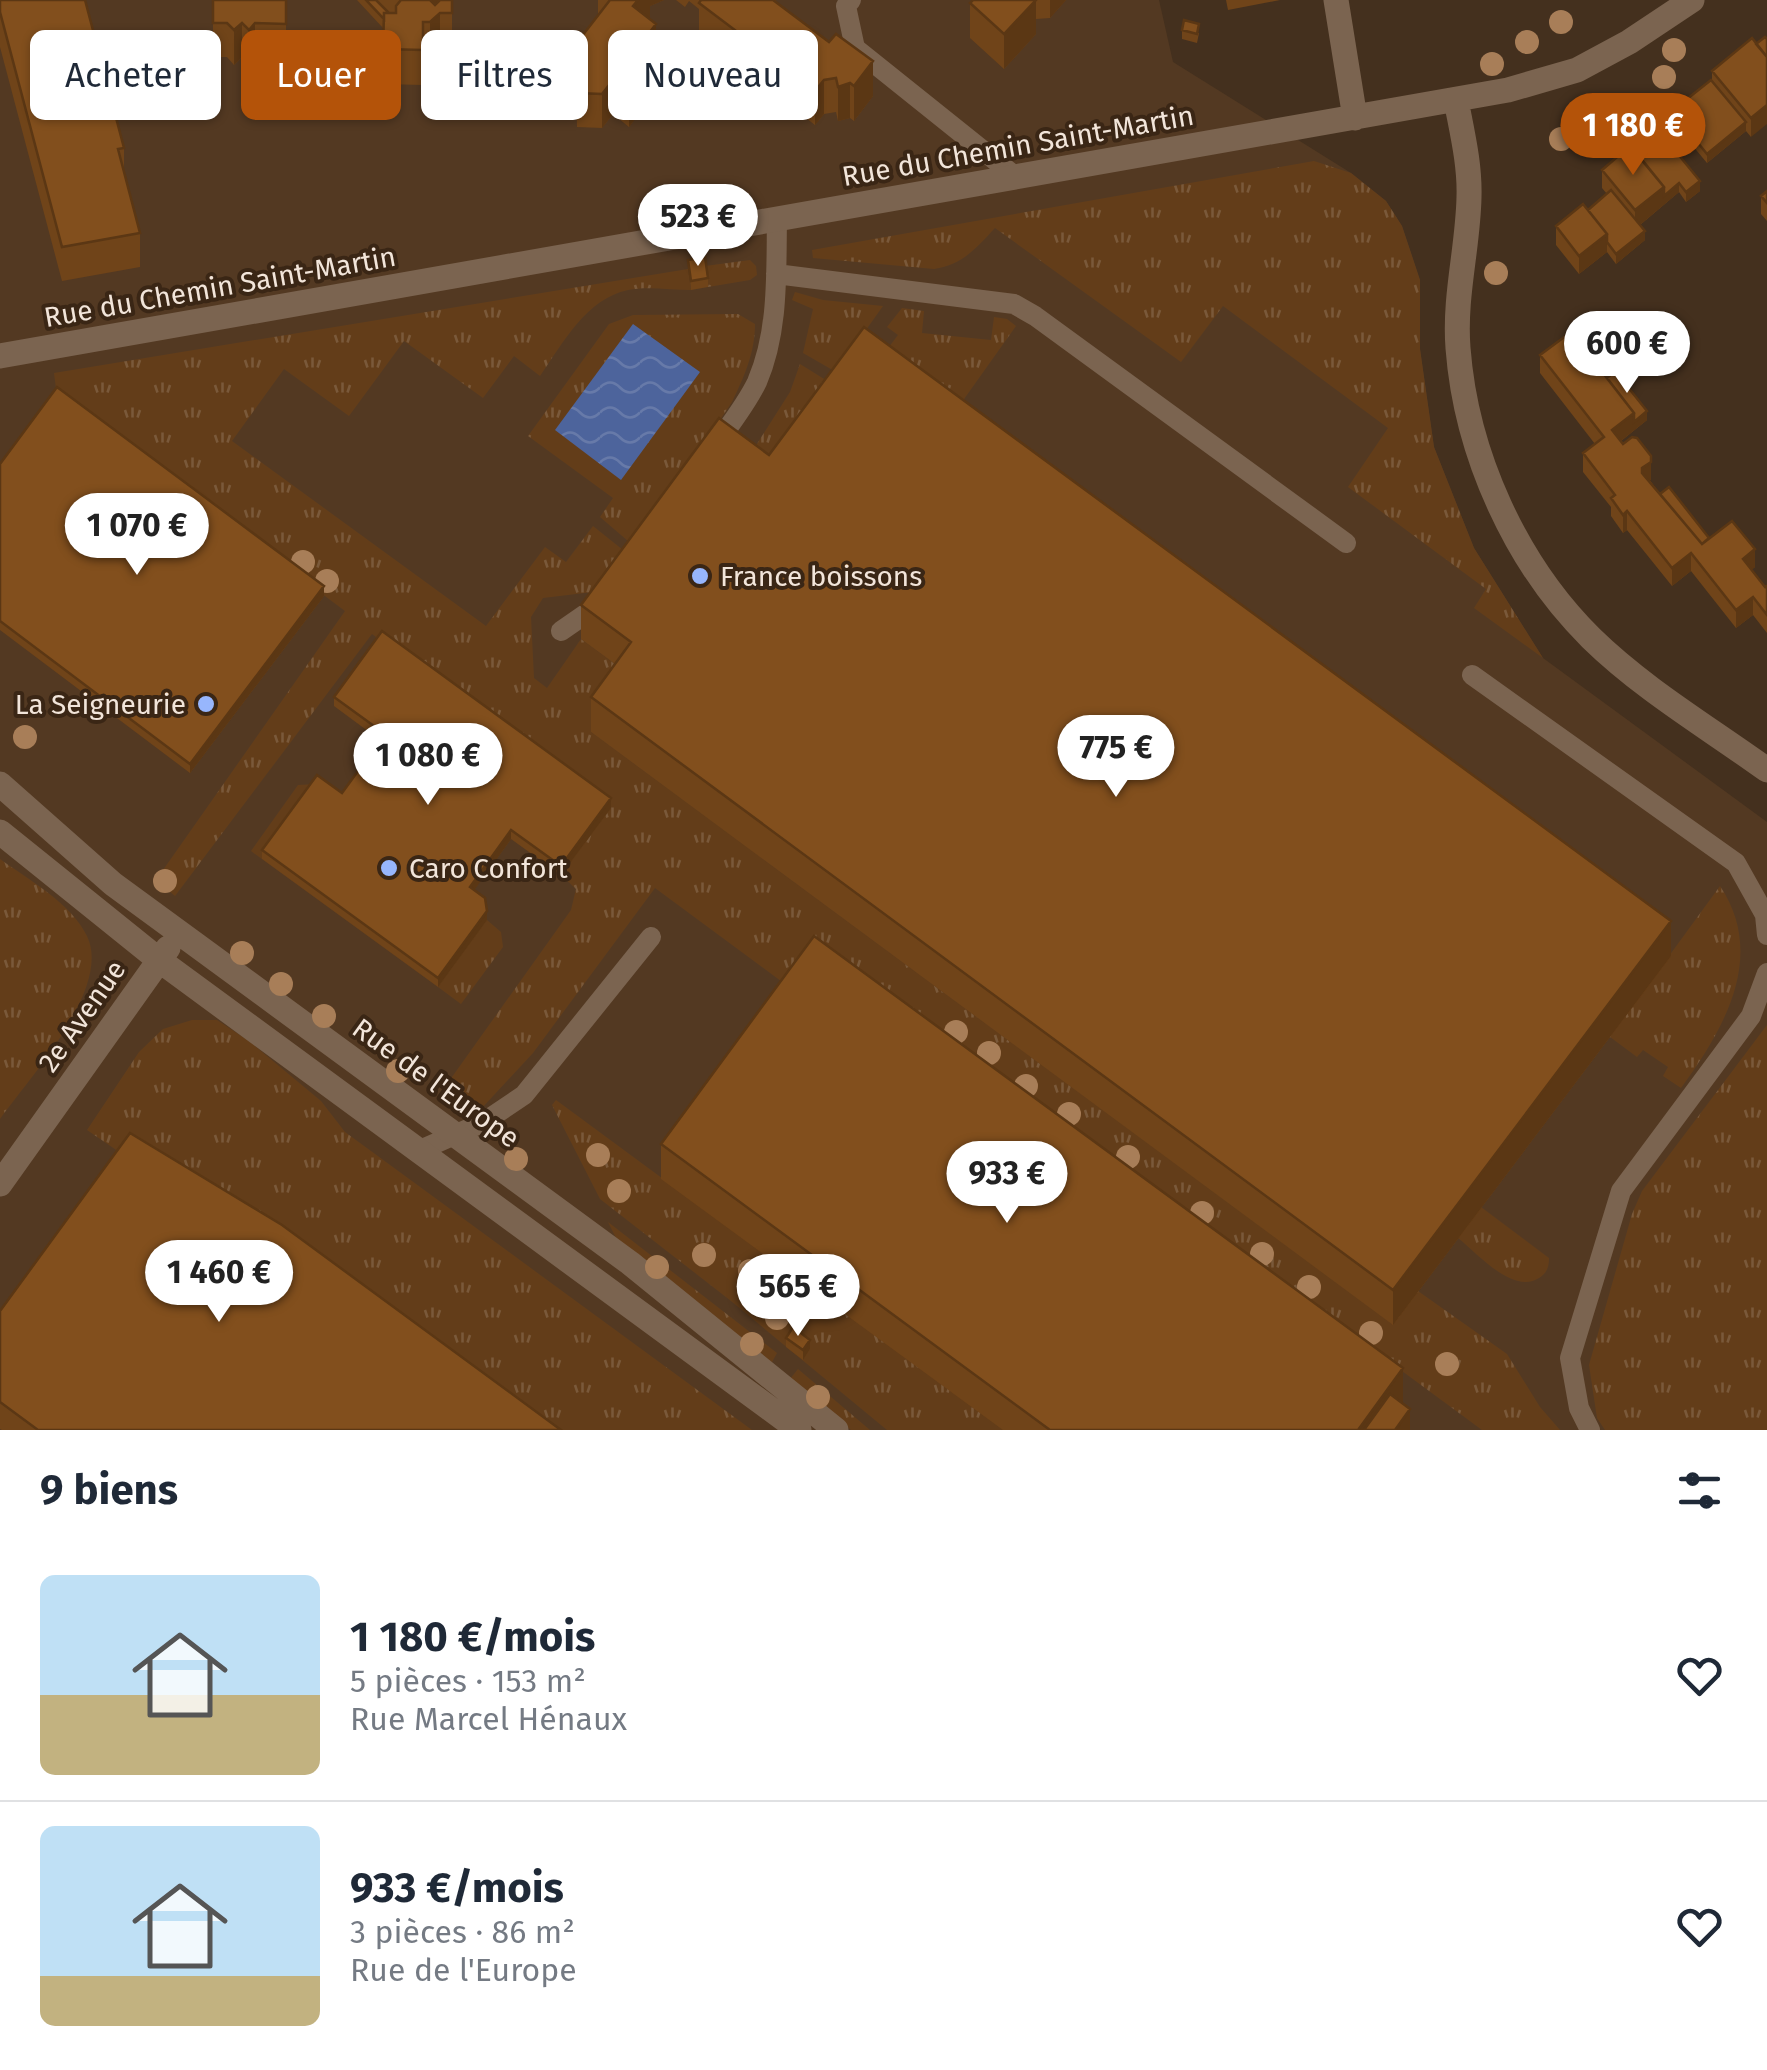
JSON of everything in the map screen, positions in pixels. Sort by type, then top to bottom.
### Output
[{"type":"street","points":[[1336,0],[1355,118]]},
{"type":"street","name":"Rue du Chemin Saint-Martin","points":[[0,356],[1520,87],[1578,70],[1692,0]]},
{"type":"street","points":[[1456,100],[1469,182],[1458,281],[1458,348],[1474,434],[1499,503],[1527,557],[1590,637],[1634,674],[1767,770]]},
{"type":"street","name":"Rue de l'Europe","points":[[0,784],[113,884],[630,1262],[836,1430]]},
{"type":"street","points":[[0,832],[159,960],[799,1430]]},
{"type":"street","name":"2e Avenue","points":[[0,1184],[179,932]]},
{"type":"lane","points":[[850,0],[846,6],[855,48],[1016,178]]},
{"type":"lane","points":[[697,470],[757,381],[772,329],[777,219]]},
{"type":"lane","points":[[776,274],[1014,304],[1346,543]]},
{"type":"lane","points":[[561,631],[599,605],[610,590]]},
{"type":"lane","points":[[1472,675],[1736,863],[1765,915],[1767,935]]},
{"type":"lane","points":[[418,1151],[508,1108],[532,1087],[652,938]]},
{"type":"lane","points":[[1590,1430],[1579,1408],[1570,1358],[1621,1191],[1751,1016],[1767,973]]},
{"type":"shaded area","points":[[0,0],[1159,0],[1173,62],[1351,173],[1386,201],[1402,226],[1420,280],[1420,349],[1434,447],[1474,548],[1543,658],[1767,822],[1767,1430],[0,1430]]},
{"type":"green space","points":[[1314,161],[1351,173],[1386,201],[1402,226],[1420,280],[1420,349],[1434,447],[1474,548],[1543,658],[1474,608],[1486,589],[1348,487],[1388,428],[1223,306],[1181,362],[995,228],[961,259],[934,269],[813,258],[812,250]]},
{"type":"green space","points":[[750,260],[757,275],[750,280],[708,287],[705,266]]},
{"type":"green space","points":[[688,269],[691,290],[643,288],[613,295],[577,324],[540,376],[514,356],[483,398],[404,341],[349,416],[284,369],[232,441],[486,626],[545,547],[566,562],[593,526],[628,554],[601,591],[543,598],[531,617],[534,678],[547,688],[581,639],[631,676],[591,732],[1392,1324],[1418,1291],[1507,1354],[1540,1407],[1560,1430],[1482,1430],[1208,1228],[797,993],[655,888],[533,1053],[481,1109],[447,1084],[571,910],[576,889],[561,875],[611,808],[372,634],[175,896],[156,880],[345,611],[57,396],[54,373]]},
{"type":"green space","points":[[795,292],[823,300],[883,306],[836,372],[803,353],[813,309],[792,300]]},
{"type":"green space","points":[[902,308],[924,311],[922,333],[991,340],[994,317],[1007,319],[1016,326],[947,423],[873,368],[898,335],[887,327]]},
{"type":"green space","points":[[738,314],[755,324],[751,355],[741,383],[635,547],[600,517],[613,498],[528,436],[609,324],[633,315]]},
{"type":"green space","points":[[800,364],[829,382],[769,489],[741,469],[790,392]]},
{"type":"green space","points":[[317,784],[262,859],[251,851],[298,785]]},
{"type":"green space","points":[[0,859],[71,913],[87,936],[92,957],[88,981],[64,1031],[0,1119]]},
{"type":"green space","points":[[1720,886],[1734,912],[1740,965],[1725,1017],[1681,1088],[1663,1076],[1668,1067],[1643,1050],[1637,1057],[1610,1037]]},
{"type":"green space","points":[[487,920],[501,932],[503,947],[461,1004],[438,987]]},
{"type":"green space","points":[[192,1020],[217,1020],[249,1041],[321,1101],[345,1132],[752,1430],[526,1430],[87,1130],[139,1052],[163,1029]]},
{"type":"green space","points":[[1767,1025],[1767,1430],[1605,1430],[1597,1418],[1589,1365],[1632,1214],[1642,1191]]},
{"type":"green space","points":[[556,1100],[1004,1430],[887,1430],[600,1199],[552,1105]]},
{"type":"green space","points":[[1481,1207],[1549,1258],[1542,1276],[1529,1282],[1507,1277],[1458,1238]]},
{"type":"green space","points":[[608,1222],[777,1353],[771,1364],[618,1242]]},
{"type":"green space","points":[[798,1369],[870,1430],[851,1430],[790,1379]]},
{"type":"water","points":[[633,324],[700,372],[621,480],[555,430]]},
{"type":"building","points":[[0,0],[85,0],[93,30],[30,30],[30,120],[117,120],[124,148],[118,149],[140,233],[62,247],[0,12]]},
{"type":"building","points":[[213,0],[286,0],[286,24],[255,23],[249,30],[242,23],[234,30],[227,23],[213,23]]},
{"type":"building","points":[[366,0],[376,0],[389,13],[384,13],[384,19]]},
{"type":"building","points":[[401,0],[430,0],[435,5],[440,0],[452,0],[452,13],[440,13],[430,22],[423,22],[421,50],[401,49],[401,30],[384,30],[384,13],[396,13]]},
{"type":"building","points":[[610,0],[638,0],[633,6],[656,24],[651,30],[608,30],[608,86],[602,94],[588,93],[587,30]]},
{"type":"building","points":[[773,0],[813,30],[735,30],[699,3]]},
{"type":"building","points":[[1036,0],[1004,34],[970,3]]},
{"type":"building","points":[[1184,20],[1199,24],[1197,34],[1182,30]]},
{"type":"building","points":[[818,34],[829,42],[836,34],[873,61],[854,86],[850,83],[838,87],[836,78],[824,80],[818,87]]},
{"type":"building","points":[[1752,38],[1767,57],[1767,105],[1751,118],[1712,71]]},
{"type":"building","points":[[1767,39],[1767,57],[1756,44]]},
{"type":"building","points":[[1711,80],[1746,122],[1707,154],[1672,111]]},
{"type":"building","points":[[1659,131],[1700,181],[1686,192],[1679,183],[1664,196],[1664,187],[1635,151]]},
{"type":"building","points":[[1630,146],[1664,187],[1635,210],[1602,170]]},
{"type":"building","points":[[1611,190],[1645,231],[1616,254],[1607,242],[1607,234],[1588,210]]},
{"type":"building","points":[[1583,204],[1607,234],[1579,256],[1556,226]]},
{"type":"building","points":[[705,257],[708,278],[691,281],[688,260]]},
{"type":"building","points":[[864,327],[1671,921],[1393,1290],[591,697],[631,642],[581,605],[719,418],[769,455]]},
{"type":"building","points":[[1571,332],[1634,413],[1612,430],[1623,444],[1637,438],[1651,456],[1642,473],[1702,544],[1732,521],[1755,549],[1743,559],[1767,586],[1767,615],[1753,597],[1736,610],[1691,553],[1672,568],[1627,511],[1623,515],[1611,498],[1615,495],[1583,453],[1604,437],[1540,355]]},
{"type":"building","points":[[1615,371],[1647,411],[1634,422],[1634,413],[1607,378]]},
{"type":"building","points":[[57,387],[324,586],[190,764],[0,621],[0,464]]},
{"type":"building","points":[[1669,487],[1709,538],[1702,544],[1660,494]]},
{"type":"building","points":[[382,631],[611,798],[561,866],[511,830],[470,887],[485,898],[487,911],[438,978],[262,850],[317,775],[342,793],[385,734],[334,697]]},
{"type":"building","points":[[814,936],[1403,1368],[1358,1430],[1050,1430],[661,1144]]},
{"type":"building","points":[[130,1133],[282,1225],[561,1430],[38,1430],[0,1402],[0,1311]]},
{"type":"building","points":[[793,1327],[810,1340],[803,1350],[786,1338]]},
{"type":"building","points":[[1390,1394],[1410,1409],[1395,1430],[1364,1430]]},
{"type":"place","name":"France boissons","points":[[700,576]]},
{"type":"place","name":"La Seigneurie","points":[[206,704]]},
{"type":"place","name":"Caro Confort","points":[[389,868]]}]
